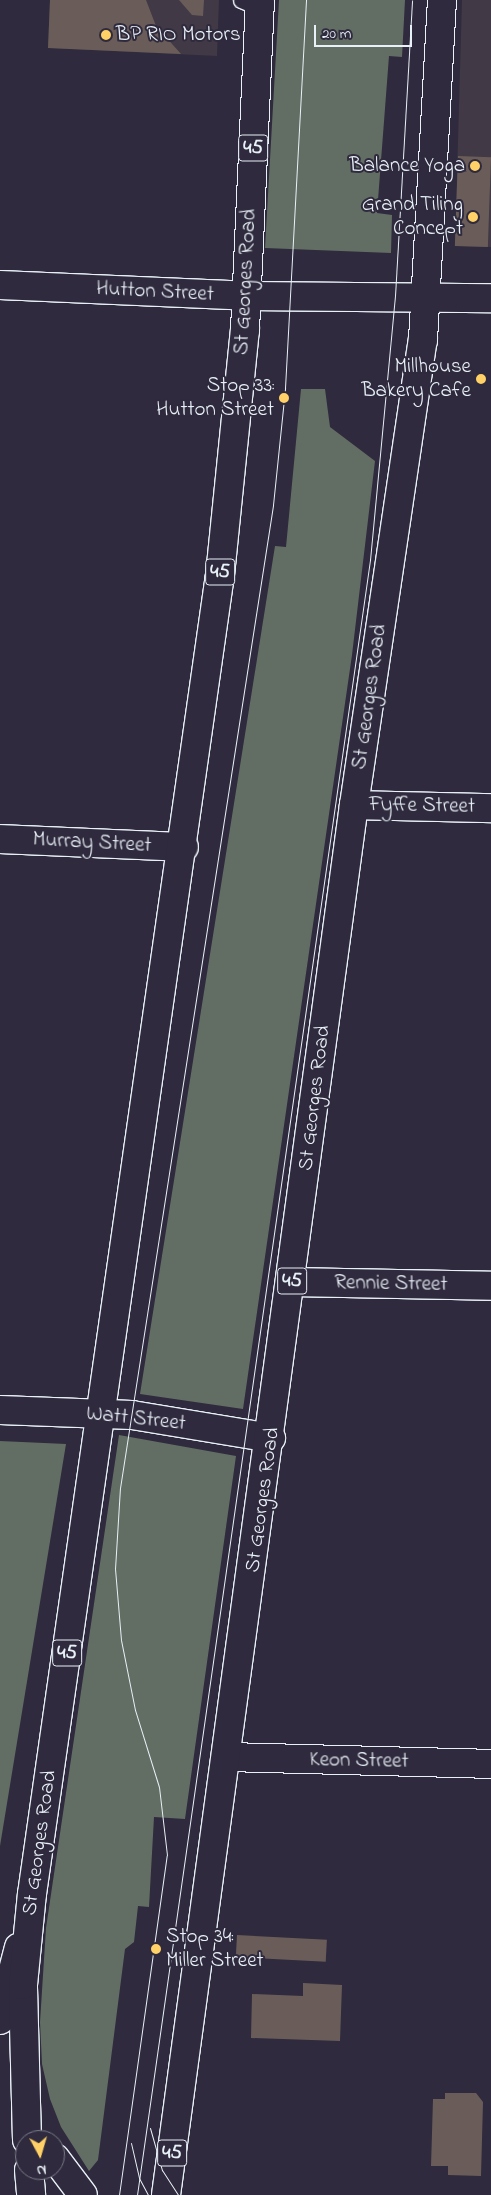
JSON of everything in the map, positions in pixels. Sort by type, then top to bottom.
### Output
[{"type":"main road","name":"St Georges Road","points":[[166,2195],[271,1438],[354,805],[427,297],[442,0]]},
{"type":"main road","name":"St Georges Road","points":[[26,2130],[23,1985],[32,1894],[184,847],[220,575],[247,296],[254,3]]},
{"type":"main road","name":"Hutton Street","points":[[0,285],[247,296],[491,298]]},
{"type":"main road","name":"Fyffe Street","points":[[354,805],[491,808]]},
{"type":"main road","name":"Murray Street","points":[[0,839],[184,847]]},
{"type":"main road","name":"Rennie Street","points":[[291,1282],[491,1286]]},
{"type":"main road","name":"Watt Street","points":[[0,1410],[102,1413],[271,1438]]},
{"type":"main road","name":"Keon Street","points":[[227,1757],[491,1764]]},
{"type":"main road","points":[[0,2020],[32,1894]]},
{"type":"main road","points":[[25,2111],[37,2130]]},
{"type":"main road","points":[[65,2171],[83,2195]]},
{"type":"main road","points":[[29,2180],[30,2195]]},
{"type":"shaded area","name":"BP RIO Motors","points":[[50,0],[219,0],[217,56],[48,48]]},
{"type":"shaded area","points":[[462,0],[491,0],[491,247],[455,246]]},
{"type":"green space","points":[[279,0],[405,0],[402,57],[389,56],[377,213],[392,215],[391,253],[265,248]]},
{"type":"green space","points":[[301,389],[325,389],[330,427],[375,461],[352,655],[243,1409],[140,1394],[275,546],[286,547]]},
{"type":"green space","points":[[119,1435],[236,1456],[185,1819],[154,1817],[149,1907],[138,1906],[134,1942],[125,1949],[98,2160],[89,2171],[65,2133],[65,2130],[61,2127],[50,2099],[42,2064],[40,2022],[46,1928]]},
{"type":"green space","points":[[0,1441],[66,1444],[0,1846]]},
{"type":"building","name":"BP RIO Motors","points":[[50,0],[146,0],[156,26],[181,54],[48,48]]},
{"type":"building","points":[[179,0],[204,0],[203,16],[192,15]]},
{"type":"building","points":[[458,156],[491,157],[488,247],[455,246]]},
{"type":"building","points":[[237,1935],[327,1940],[326,1962],[236,1957]]},
{"type":"building","points":[[303,1983],[342,1985],[340,2041],[251,2038],[252,1994],[303,1996]]},
{"type":"building","points":[[445,2093],[476,2093],[483,2102],[481,2176],[448,2175],[448,2166],[431,2166],[433,2099],[445,2099]]},
{"type":"tram line","points":[[119,2195],[167,1855],[159,1787],[135,1710],[121,1640],[115,1569],[120,1488],[273,505],[285,388],[306,0]]},
{"type":"tram line","points":[[137,2195],[370,560],[395,296],[412,0]]},
{"type":"tram line","points":[[150,2128],[162,2170],[178,2195]]},
{"type":"tram line","points":[[131,2143],[139,2178],[148,2195]]},
{"type":"place","name":"BP RIO Motors","points":[[106,35]]},
{"type":"place","name":"Balance Yoga","points":[[475,166]]},
{"type":"place","name":"Grand Tiling Concept","points":[[473,217]]},
{"type":"place","name":"Millhouse Bakery Cafe","points":[[481,379]]},
{"type":"place","name":"Stop 33: Hutton Street","points":[[284,398]]},
{"type":"place","name":"Stop 34: Miller Street","points":[[156,1949]]}]
